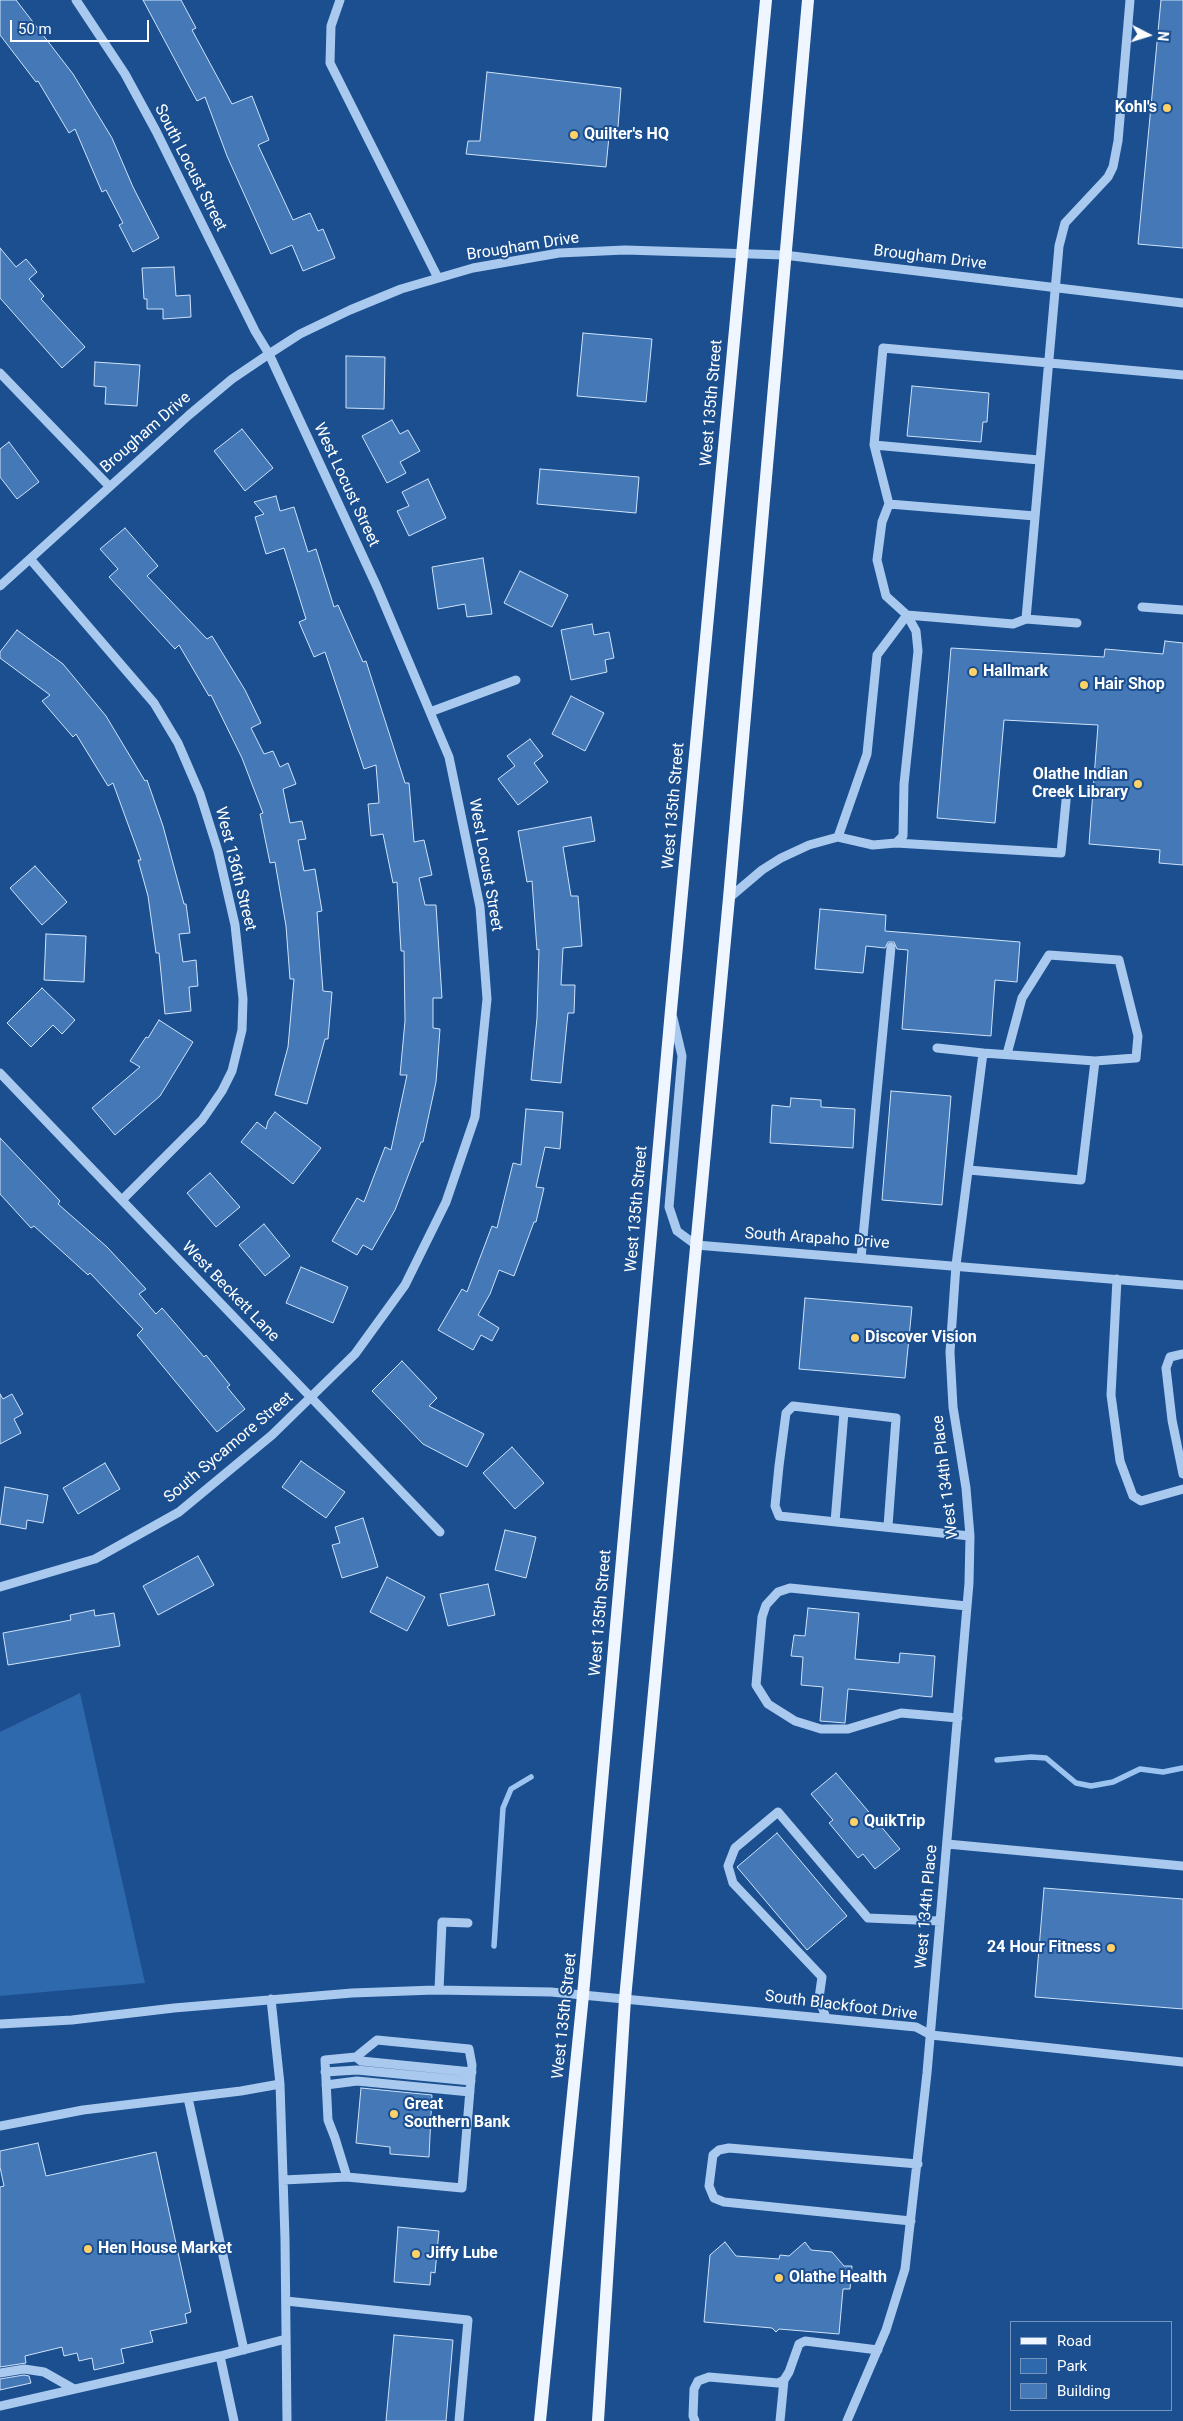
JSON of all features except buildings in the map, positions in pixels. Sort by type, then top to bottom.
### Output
[{"type":"main road","name":"West 135th Street","points":[[540,2421],[584,1995],[671,1010],[766,0]]},
{"type":"main road","points":[[598,2421],[625,1999],[729,898],[784,255],[808,0]]},
{"type":"street","name":"South Locust Street","points":[[76,0],[125,74],[156,131],[255,331],[269,354]]},
{"type":"street","points":[[340,0],[331,26],[330,63],[438,278]]},
{"type":"street","points":[[1026,619],[1059,246],[1065,223],[1108,177],[1113,167],[1118,141],[1130,0]]},
{"type":"street","name":"Brougham Drive","points":[[0,586],[31,560],[109,486],[232,379],[269,354],[300,334],[350,310],[401,289],[473,268],[559,253],[625,250],[784,255],[1054,289],[1183,303]]},
{"type":"street","points":[[896,843],[903,836],[904,784],[918,651],[916,632],[907,615],[886,596],[877,560],[882,522],[889,504],[874,445],[884,348],[1183,376]]},
{"type":"street","name":"West Locust Street","points":[[269,354],[377,587],[449,757],[480,907],[487,999],[475,1117],[446,1202],[405,1285],[355,1354],[311,1397]]},
{"type":"street","points":[[0,373],[109,486]]},
{"type":"street","points":[[874,445],[1040,460]]},
{"type":"street","points":[[889,504],[1035,516]]},
{"type":"street","name":"West 136th Street","points":[[31,560],[154,703],[178,743],[200,794],[212,832],[235,926],[243,1006],[242,1030],[232,1071],[222,1091],[202,1120],[122,1200]]},
{"type":"street","points":[[1142,607],[1183,610]]},
{"type":"street","points":[[838,837],[867,754],[877,655],[907,615]]},
{"type":"street","points":[[907,615],[1013,624],[1026,619],[1077,623]]},
{"type":"street","points":[[430,712],[516,680]]},
{"type":"street","points":[[729,898],[762,870],[782,858],[809,845],[838,837],[873,845],[896,843],[1061,853],[1067,790]]},
{"type":"street","points":[[861,1258],[891,947]]},
{"type":"street","points":[[937,1048],[983,1053],[1095,1061],[1136,1058],[1138,1036],[1119,960],[1049,955],[1022,998],[1007,1054]]},
{"type":"street","points":[[671,1010],[682,1056],[669,1207],[677,1231],[696,1245]]},
{"type":"street","name":"West 134th Place","points":[[847,2421],[899,2296],[905,2269],[931,2035],[967,1606],[970,1536],[966,1488],[952,1398],[950,1352],[956,1265],[983,1053]]},
{"type":"street","points":[[969,1170],[1081,1180],[1095,1061]]},
{"type":"street","name":"West Beckett Lane","points":[[0,1073],[440,1532]]},
{"type":"street","name":"South Arapaho Drive","points":[[696,1245],[1183,1285]]},
{"type":"street","points":[[1117,1279],[1111,1395],[1120,1461],[1133,1496],[1141,1501],[1183,1489]]},
{"type":"street","points":[[1183,1354],[1170,1357],[1166,1368],[1177,1450],[1183,1474]]},
{"type":"street","name":"South Sycamore Street","points":[[0,1587],[95,1559],[179,1512],[272,1435],[311,1397]]},
{"type":"street","points":[[888,1526],[896,1418],[793,1406],[786,1412],[775,1506],[779,1516],[970,1536]]},
{"type":"street","points":[[834,1522],[844,1412]]},
{"type":"street","points":[[958,1718],[901,1713],[848,1729],[821,1729],[795,1721],[768,1704],[756,1685],[762,1617],[766,1605],[778,1592],[790,1588],[967,1606]]},
{"type":"street","points":[[826,2018],[819,1998],[822,1977],[733,1883],[728,1866],[735,1848],[778,1812],[868,1918],[940,1921]]},
{"type":"street","points":[[947,1844],[1183,1866]]},
{"type":"street","points":[[439,1990],[442,1922],[468,1922]]},
{"type":"street","name":"South Blackfoot Drive","points":[[0,2024],[72,2020],[271,1999],[352,1993],[439,1990],[550,1992],[916,2027],[931,2035],[1183,2062]]},
{"type":"street","points":[[271,1999],[280,2084],[287,2421]]},
{"type":"street","points":[[283,2180],[346,2177],[462,2188],[472,2072],[468,2049],[376,2040],[356,2057],[325,2060],[328,2120],[346,2177]]},
{"type":"street","points":[[356,2057],[361,2062],[472,2072]]},
{"type":"street","points":[[325,2072],[357,2070],[472,2072]]},
{"type":"street","points":[[326,2085],[357,2082],[470,2092]]},
{"type":"street","points":[[0,2126],[82,2110],[188,2098],[280,2084]]},
{"type":"street","points":[[188,2098],[244,2350]]},
{"type":"street","points":[[911,2221],[724,2202],[714,2198],[709,2186],[713,2155],[719,2150],[729,2148],[918,2164]]},
{"type":"street","points":[[286,2302],[468,2320],[459,2421]]},
{"type":"street","points":[[0,2406],[286,2339]]},
{"type":"street","points":[[780,2421],[784,2380],[789,2372],[795,2350],[799,2344],[805,2341],[878,2350]]},
{"type":"street","points":[[220,2356],[234,2421]]},
{"type":"street","points":[[0,2373],[24,2369],[44,2372],[74,2389]]},
{"type":"street","points":[[695,2421],[693,2416],[694,2389],[698,2381],[709,2377],[778,2383],[784,2380]]},
{"type":"green space","points":[[80,1693],[145,1983],[0,1996],[0,1732]]},
{"type":"waterway","points":[[997,1760],[1031,1757],[1046,1758],[1076,1783],[1091,1786],[1113,1782],[1140,1769],[1163,1772],[1183,1768]]},
{"type":"waterway","points":[[494,1946],[503,1808],[511,1789],[531,1777]]},
{"type":"place","name":"Kohl's","points":[[1167,108]]},
{"type":"place","name":"Quilter's HQ","points":[[574,135]]},
{"type":"place","name":"Hallmark","points":[[973,672]]},
{"type":"place","name":"Hair Shop","points":[[1084,685]]},
{"type":"place","name":"Olathe Indian Creek Library","points":[[1138,784]]},
{"type":"place","name":"Discover Vision","points":[[855,1338]]},
{"type":"place","name":"QuikTrip","points":[[854,1822]]},
{"type":"place","name":"24 Hour Fitness","points":[[1111,1948]]},
{"type":"place","name":"Great Southern Bank","points":[[394,2114]]},
{"type":"place","name":"Hen House Market","points":[[88,2249]]},
{"type":"place","name":"Jiffy Lube","points":[[416,2254]]},
{"type":"place","name":"Olathe Health","points":[[779,2278]]}]
